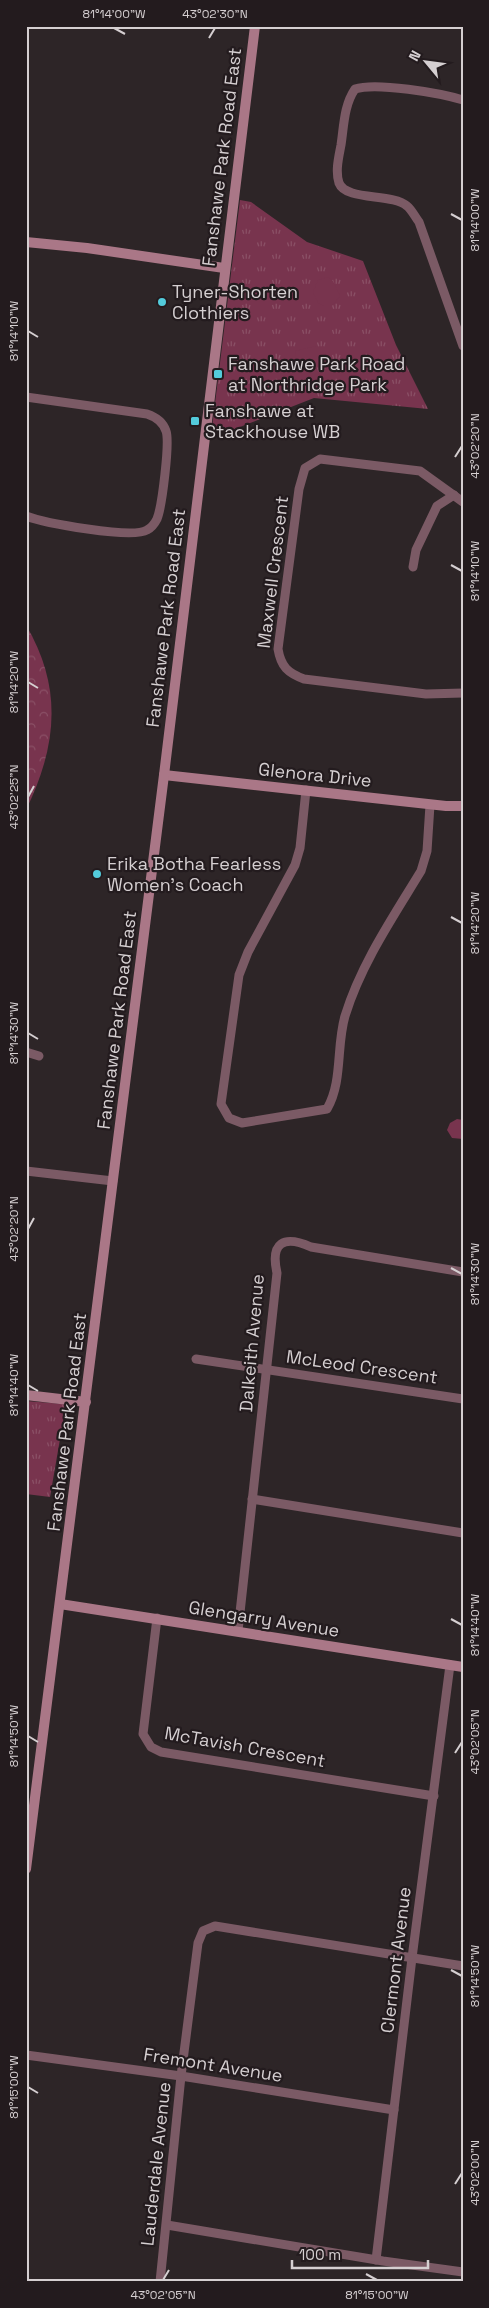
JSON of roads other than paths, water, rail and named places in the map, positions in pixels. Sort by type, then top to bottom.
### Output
[{"type":"main road","name":"Fanshawe Park Road East","points":[[26,1869],[164,775],[254,26]]},
{"type":"main road","points":[[26,242],[87,248],[224,268]]},
{"type":"main road","name":"Glenora Drive","points":[[164,775],[430,805],[463,806]]},
{"type":"main road","points":[[26,1395],[86,1402]]},
{"type":"main road","name":"Glengarry Avenue","points":[[60,1604],[463,1667]]},
{"type":"street","points":[[463,100],[447,95],[370,86],[355,89],[346,106],[337,171],[339,184],[345,190],[393,200],[407,206],[419,222],[463,346]]},
{"type":"street","points":[[26,397],[154,416],[163,425],[168,443],[159,512],[157,519],[148,530],[141,533],[126,533],[46,522],[26,516]]},
{"type":"street","name":"Maxwell Crescent","points":[[463,502],[420,471],[404,467],[320,459],[305,468],[299,489],[278,649],[280,662],[290,674],[304,679],[426,694],[463,693]]},
{"type":"street","points":[[413,566],[416,550],[437,506],[454,495]]},
{"type":"street","points":[[306,790],[300,848],[295,865],[248,952],[239,975],[220,1104],[229,1118],[242,1124],[327,1109],[333,1097],[344,1019],[358,980],[421,871],[427,851],[430,805]]},
{"type":"street","points":[[26,1052],[39,1056]]},
{"type":"street","points":[[26,1170],[113,1181]]},
{"type":"street","name":"Dalkeith Avenue","points":[[238,1631],[277,1273],[273,1257],[277,1248],[288,1241],[298,1241],[311,1247],[463,1272]]},
{"type":"street","name":"McLeod Crescent","points":[[196,1359],[463,1399]]},
{"type":"street","points":[[252,1499],[463,1533]]},
{"type":"street","name":"McTavish Crescent","points":[[157,1618],[143,1734],[150,1747],[161,1752],[434,1796]]},
{"type":"street","name":"Clermont Avenue","points":[[376,2260],[412,1958],[450,1665]]},
{"type":"street","name":"Lauderdale Avenue","points":[[160,2282],[181,2076],[198,1943],[203,1931],[215,1926],[412,1958]]},
{"type":"street","points":[[412,1958],[463,1966]]},
{"type":"street","name":"Fremont Avenue","points":[[26,2055],[181,2076],[394,2110]]},
{"type":"street","points":[[167,2225],[376,2260],[463,2272]]},
{"type":"place","name":"Tyner-Shorten Clothiers","points":[[162,302]]},
{"type":"place","name":"Fanshawe Park Road at Northridge Park","points":[[218,374]]},
{"type":"place","name":"Fanshawe at Stackhouse WB","points":[[195,421]]},
{"type":"place","name":"Erika Botha Fearless Women's Coach","points":[[97,874]]}]
